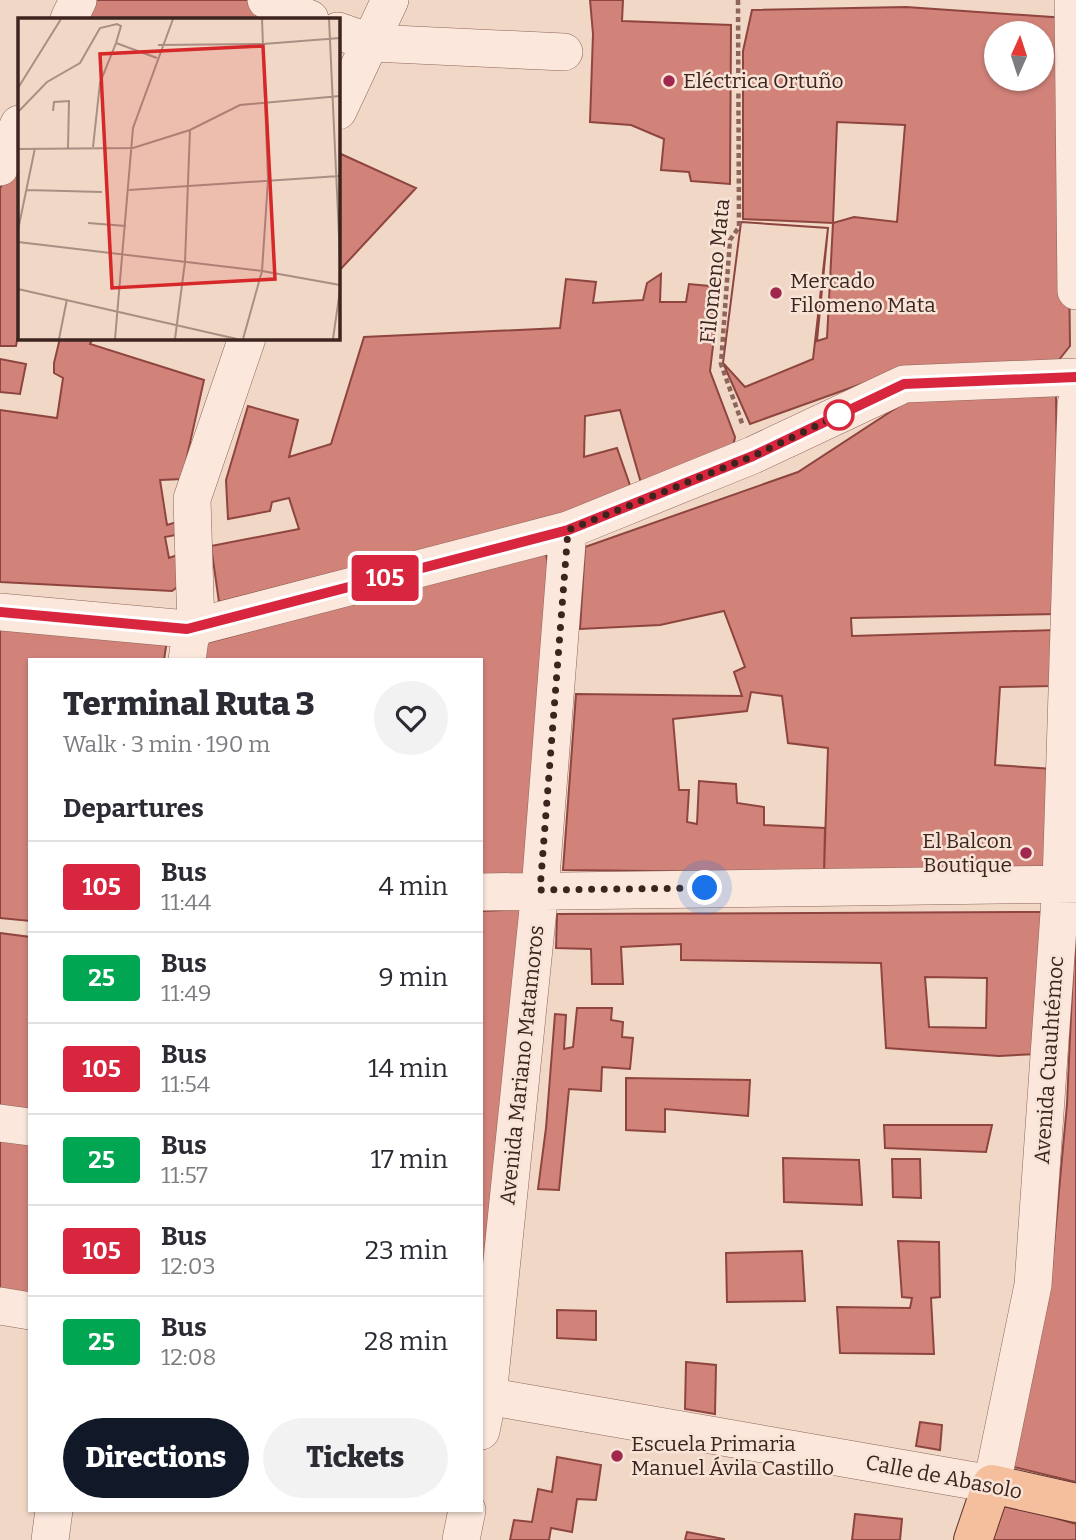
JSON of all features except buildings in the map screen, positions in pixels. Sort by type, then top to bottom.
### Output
[{"type":"main road","name":"Calle de Abasolo","points":[[992,1484],[1076,1503]]},
{"type":"main road","name":"Avenida Cuauhtémoc","points":[[973,1540],[992,1484]]},
{"type":"street","points":[[69,18],[78,0]]},
{"type":"street","points":[[266,0],[308,18]]},
{"type":"street","points":[[340,100],[350,46],[369,0]]},
{"type":"street","points":[[350,46],[390,0]]},
{"type":"street","points":[[1073,0],[1076,291]]},
{"type":"street","points":[[350,46],[564,52]]},
{"type":"street","points":[[0,167],[18,126]]},
{"type":"street","points":[[190,639],[178,497],[225,340]]},
{"type":"street","points":[[190,639],[192,499],[246,340]]},
{"type":"street","points":[[0,612],[190,639],[568,530],[753,456],[904,384],[1076,377]]},
{"type":"street","name":"Avenida Cuauhtémoc","points":[[992,1484],[1033,1285],[1068,884],[1076,404]]},
{"type":"street","name":"Avenida Mariano Matamoros","points":[[483,1407],[540,890],[568,530]]},
{"type":"street","points":[[483,892],[1068,884]]},
{"type":"street","points":[[0,1123],[28,1127]]},
{"type":"street","points":[[0,1306],[28,1311]]},
{"type":"street","name":"Calle de Abasolo","points":[[483,1407],[992,1484]]},
{"type":"street","points":[[50,1540],[54,1512]]},
{"type":"street","points":[[461,1540],[467,1512]]},
{"type":"path","name":"Filomeno Mata","points":[[738,0],[739,227],[730,240],[721,364],[753,456]]},
{"type":"bus line","name":"105","points":[[0,612],[187,629],[568,530],[753,456],[904,384],[1076,377]]},
{"type":"place","name":"Eléctrica Ortuño","points":[[669,81]]},
{"type":"place","name":"Mercado Filomeno Mata","points":[[776,293]]},
{"type":"place","name":"El Balcon Boutique","points":[[1026,853]]},
{"type":"place","name":"Escuela Primaria Manuel Ávila Castillo","points":[[617,1456]]},
{"type":"route","points":[[705,888],[540,890],[568,530],[753,456],[839,415]]}]
